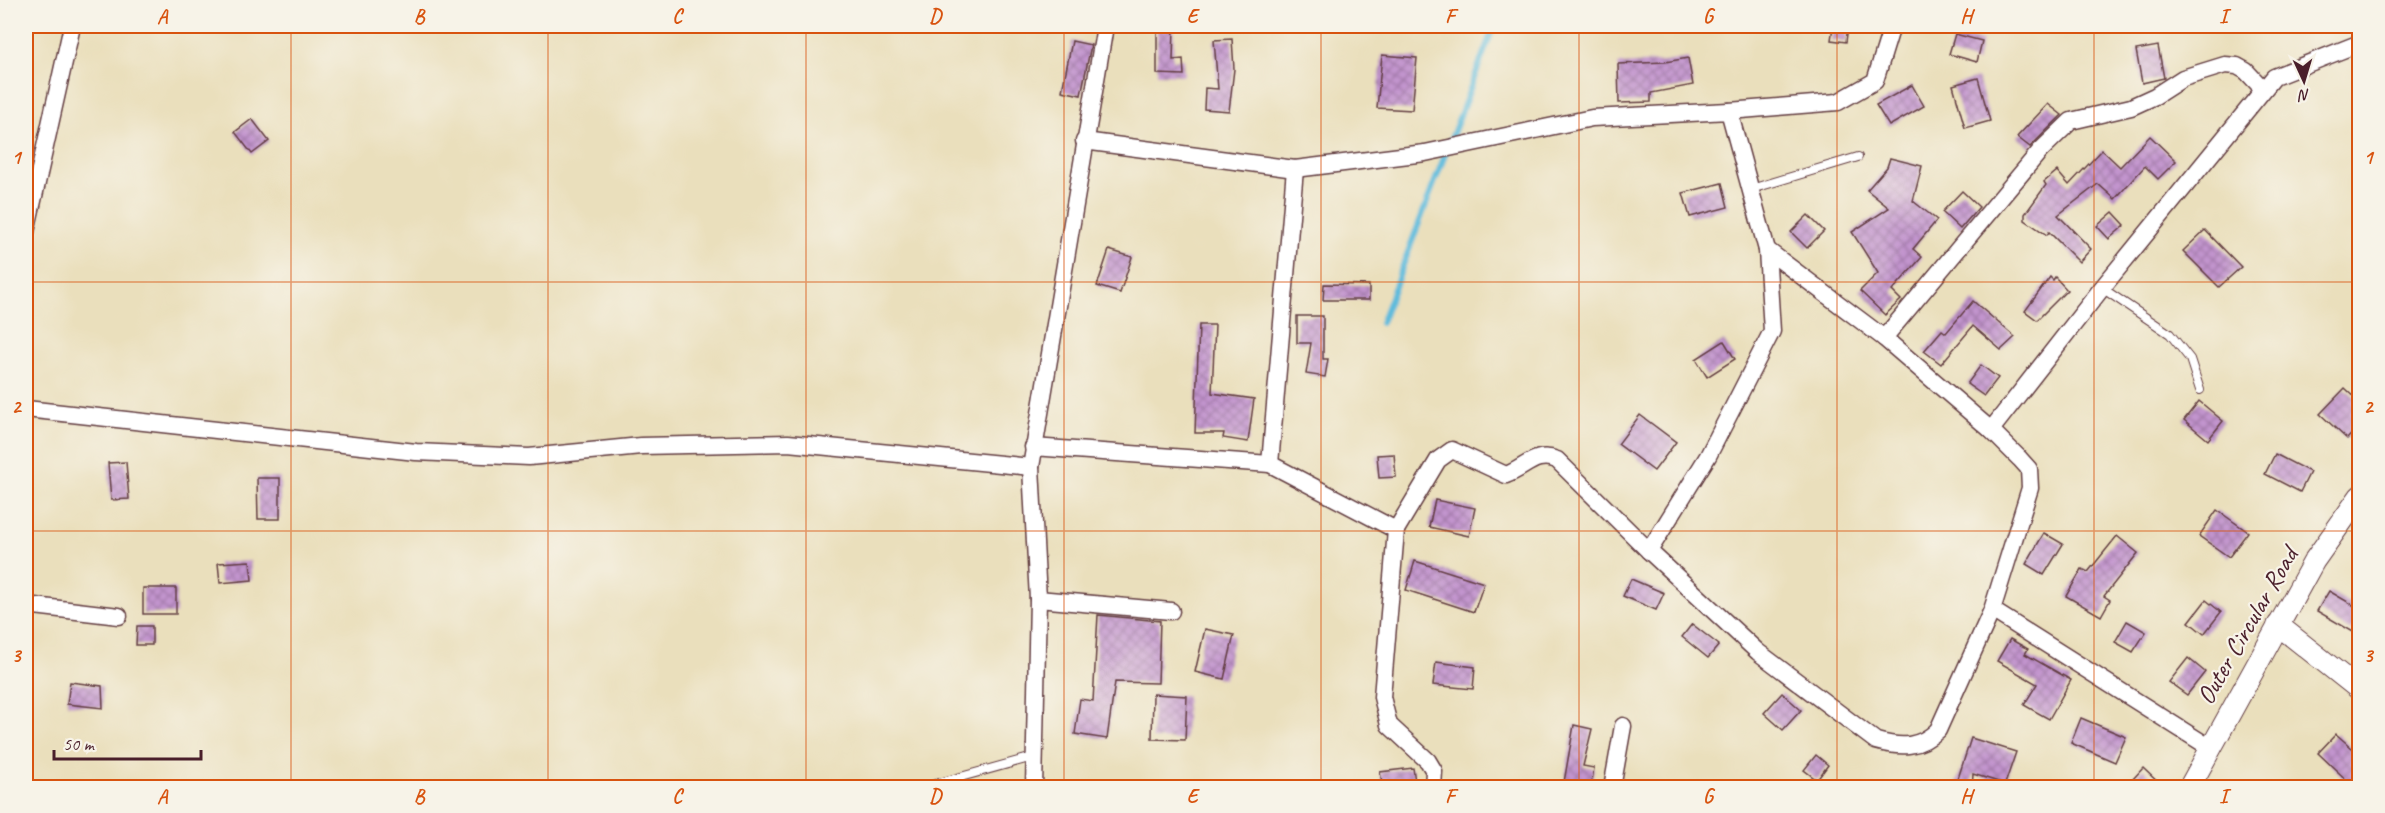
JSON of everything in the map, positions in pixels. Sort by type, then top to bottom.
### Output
[{"type":"street","points":[[26,232],[72,26]]},
{"type":"street","points":[[1034,788],[1038,599],[1031,467],[1105,26]]},
{"type":"street","points":[[1084,141],[1295,169],[1425,153],[1592,118],[1730,111],[1838,102],[1875,81],[1892,26]]},
{"type":"street","points":[[1991,430],[2102,288],[2274,77],[2360,43]]},
{"type":"street","points":[[1884,338],[2040,151],[2071,121],[2131,107],[2155,96],[2183,78],[2225,65],[2237,66],[2246,71],[2263,90]]},
{"type":"street","points":[[1649,551],[1708,456],[1772,331],[1767,250],[1730,111]]},
{"type":"street","points":[[1270,464],[1295,169]]},
{"type":"street","points":[[1433,788],[1434,771],[1428,761],[1389,725],[1382,697],[1396,530],[1438,460],[1452,450],[1506,475],[1533,459],[1546,455],[1557,460],[1649,551],[1758,652],[1876,741],[1895,746],[1927,741],[1938,730],[1992,610],[2030,488],[2029,469],[1991,430],[1884,338],[1767,250]]},
{"type":"street","points":[[26,409],[416,453],[529,457],[641,446],[788,443],[1031,467]]},
{"type":"street","points":[[1033,447],[1270,464],[1396,530]]},
{"type":"street","name":"Outer Circular Road","points":[[2189,788],[2314,561],[2356,509]]},
{"type":"street","points":[[1038,599],[1171,611]]},
{"type":"street","points":[[26,605],[119,616]]},
{"type":"street","points":[[1992,610],[2210,747]]},
{"type":"street","points":[[2278,625],[2360,690]]},
{"type":"street","points":[[1612,788],[1623,726]]},
{"type":"lane","points":[[1751,189],[1858,157]]},
{"type":"lane","points":[[2102,288],[2170,334],[2190,359],[2200,390]]},
{"type":"lane","points":[[921,788],[1034,757]]},
{"type":"building","points":[[1157,26],[1174,26],[1173,60],[1183,59],[1184,75],[1157,74]]},
{"type":"building","points":[[1833,26],[1848,26],[1846,42],[1831,40]]},
{"type":"building","points":[[1955,34],[1982,41],[1977,62],[1949,54]]},
{"type":"building","points":[[1232,39],[1234,69],[1229,111],[1204,109],[1205,88],[1218,89],[1214,40]]},
{"type":"building","points":[[1072,41],[1091,45],[1081,95],[1062,91]]},
{"type":"building","points":[[2158,46],[2164,78],[2142,83],[2136,50]]},
{"type":"building","points":[[1382,55],[1417,58],[1412,110],[1377,108]]},
{"type":"building","points":[[1688,58],[1693,85],[1651,93],[1651,102],[1619,103],[1618,64],[1665,62]]},
{"type":"building","points":[[1978,78],[1990,121],[1965,128],[1953,85]]},
{"type":"building","points":[[1912,85],[1924,106],[1889,126],[1876,105]]},
{"type":"building","points":[[2048,104],[2062,115],[2030,147],[2017,137]]},
{"type":"building","points":[[252,119],[269,141],[252,154],[235,132]]},
{"type":"building","points":[[2150,136],[2176,161],[2158,179],[2145,166],[2115,199],[2098,184],[2058,215],[2091,249],[2079,262],[2049,232],[2047,235],[2025,220],[2025,214],[2046,185],[2044,182],[2057,171],[2069,185],[2102,150],[2120,167]]},
{"type":"building","points":[[1890,158],[1922,166],[1913,201],[1937,220],[1913,249],[1922,257],[1892,291],[1901,300],[1885,315],[1860,291],[1878,273],[1852,232],[1889,208],[1867,190],[1887,167]]},
{"type":"building","points":[[1722,183],[1728,207],[1690,217],[1683,193]]},
{"type":"building","points":[[1962,191],[1979,207],[1960,229],[1942,212]]},
{"type":"building","points":[[2113,212],[2125,225],[2109,239],[2097,226]]},
{"type":"building","points":[[1808,215],[1824,231],[1807,248],[1791,232]]},
{"type":"building","points":[[2205,230],[2241,267],[2219,287],[2183,251]]},
{"type":"building","points":[[1109,250],[1132,257],[1120,293],[1097,286]]},
{"type":"building","points":[[2050,277],[2053,280],[2055,277],[2067,290],[2037,320],[2025,311]]},
{"type":"building","points":[[1324,284],[1369,285],[1369,300],[1323,300]]},
{"type":"building","points":[[1973,301],[2015,337],[2001,350],[1973,326],[1941,364],[1924,351],[1942,330],[1946,333]]},
{"type":"building","points":[[1297,316],[1323,316],[1323,359],[1328,359],[1325,377],[1306,374],[1311,343],[1297,343]]},
{"type":"building","points":[[1199,325],[1215,325],[1212,393],[1254,399],[1248,442],[1223,438],[1224,433],[1195,433]]},
{"type":"building","points":[[1724,341],[1735,359],[1707,377],[1696,359]]},
{"type":"building","points":[[1981,365],[1998,378],[1984,396],[1967,384]]},
{"type":"building","points":[[2345,388],[2360,402],[2360,425],[2347,439],[2320,414]]},
{"type":"building","points":[[2199,401],[2223,421],[2208,440],[2184,420]]},
{"type":"building","points":[[1640,415],[1676,442],[1654,471],[1618,444]]},
{"type":"building","points":[[1394,454],[1396,477],[1379,478],[1377,455]]},
{"type":"building","points":[[2275,454],[2310,472],[2300,492],[2265,474]]},
{"type":"building","points":[[126,462],[129,499],[111,500],[108,463]]},
{"type":"building","points":[[257,478],[280,478],[280,519],[258,519]]},
{"type":"building","points":[[1435,500],[1475,508],[1469,536],[1429,527]]},
{"type":"building","points":[[2217,510],[2248,532],[2229,557],[2199,536]]},
{"type":"building","points":[[2044,533],[2063,544],[2044,575],[2026,564]]},
{"type":"building","points":[[2117,536],[2138,553],[2104,596],[2110,600],[2101,616],[2066,596],[2082,569],[2088,572]]},
{"type":"building","points":[[250,561],[252,580],[220,583],[218,563]]},
{"type":"building","points":[[1415,561],[1484,583],[1474,612],[1406,590]]},
{"type":"building","points":[[1631,579],[1664,593],[1656,610],[1623,596]]},
{"type":"building","points":[[143,588],[176,588],[176,614],[143,614]]},
{"type":"building","points":[[2329,591],[2360,609],[2360,636],[2317,611]]},
{"type":"building","points":[[2206,600],[2221,612],[2204,634],[2189,622]]},
{"type":"building","points":[[1098,615],[1160,621],[1158,683],[1115,682],[1107,739],[1075,734],[1080,699],[1093,701]]},
{"type":"building","points":[[2127,621],[2146,632],[2133,652],[2115,642]]},
{"type":"building","points":[[1692,624],[1719,645],[1708,658],[1682,637]]},
{"type":"building","points":[[137,626],[152,626],[152,645],[136,645]]},
{"type":"building","points":[[1205,629],[1234,635],[1224,679],[1195,672]]},
{"type":"building","points":[[2010,639],[2028,649],[2025,654],[2071,680],[2049,719],[2024,705],[2037,684],[1997,661]]},
{"type":"building","points":[[2188,658],[2205,672],[2187,695],[2169,682]]},
{"type":"building","points":[[1436,662],[1475,667],[1473,689],[1433,685]]},
{"type":"building","points":[[70,682],[102,686],[103,708],[67,704]]},
{"type":"building","points":[[1782,693],[1801,710],[1783,730],[1764,713]]},
{"type":"building","points":[[1153,694],[1187,696],[1185,740],[1152,739]]},
{"type":"building","points":[[2081,718],[2126,737],[2115,762],[2071,743]]},
{"type":"building","points":[[1574,725],[1592,729],[1583,766],[1594,768],[1591,788],[1563,788]]},
{"type":"building","points":[[2336,734],[2360,755],[2360,788],[2355,788],[2318,753]]},
{"type":"building","points":[[1971,738],[2016,752],[2005,784],[1973,774],[1972,788],[1955,788]]},
{"type":"building","points":[[1816,755],[1828,765],[1817,780],[1804,770]]},
{"type":"building","points":[[1413,768],[1416,788],[1383,788],[1380,772]]},
{"type":"building","points":[[2143,768],[2164,788],[2142,788],[2133,779]]},
{"type":"waterway","points":[[1381,323],[1494,26]]}]
